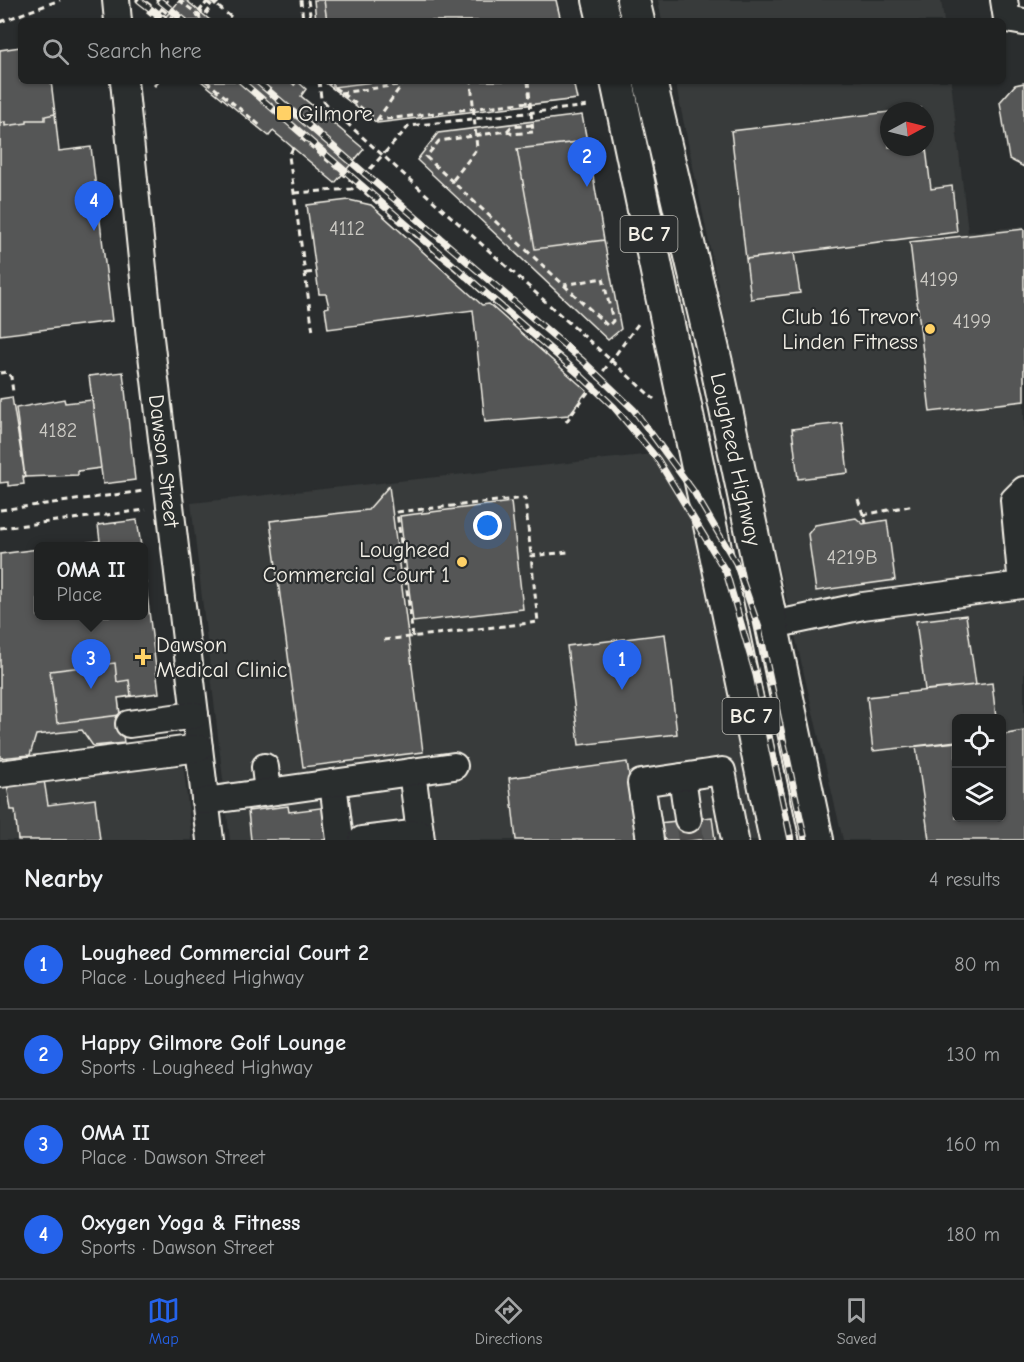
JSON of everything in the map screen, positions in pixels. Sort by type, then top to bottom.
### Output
[{"type":"main road","points":[[599,0],[603,18]]},
{"type":"main road","points":[[633,0],[637,18]]},
{"type":"main road","name":"Lougheed Highway","points":[[617,84],[776,840]]},
{"type":"main road","name":"Lougheed Highway","points":[[651,84],[697,276],[817,840]]},
{"type":"street","points":[[116,0],[118,18]]},
{"type":"street","points":[[1004,0],[1006,18]]},
{"type":"street","points":[[1006,19],[1024,22]]},
{"type":"street","name":"Dawson Street","points":[[124,84],[150,338],[210,840]]},
{"type":"street","points":[[773,626],[863,606],[1022,585],[1021,542],[1014,500],[1024,490]]},
{"type":"street","points":[[129,724],[195,715]]},
{"type":"street","points":[[0,774],[199,748]]},
{"type":"street","points":[[264,766],[268,792]]},
{"type":"street","points":[[205,801],[454,766]]},
{"type":"street","points":[[650,840],[641,783],[722,771],[735,840]]},
{"type":"street","points":[[362,840],[420,837],[412,772]]},
{"type":"street","points":[[682,777],[688,819]]},
{"type":"street","points":[[333,783],[340,840]]},
{"type":"path","points":[[0,22],[60,0]]},
{"type":"path","points":[[158,0],[166,17]]},
{"type":"path","points":[[157,18],[168,0]]},
{"type":"path","points":[[179,0],[200,18]]},
{"type":"path","points":[[204,18],[220,0]]},
{"type":"path","points":[[301,0],[303,18]]},
{"type":"path","points":[[308,0],[311,18]]},
{"type":"path","points":[[200,18],[196,15],[209,1],[232,18]]},
{"type":"path","points":[[146,2],[170,12],[177,18]]},
{"type":"path","points":[[162,9],[172,18]]},
{"type":"path","points":[[147,11],[154,18]]},
{"type":"path","points":[[210,84],[262,127]]},
{"type":"path","points":[[319,84],[324,101],[654,399]]},
{"type":"path","points":[[329,84],[377,120],[529,102]]},
{"type":"path","points":[[340,93],[397,84]]},
{"type":"path","points":[[377,120],[402,84]]},
{"type":"path","points":[[453,180],[477,149],[471,84]]},
{"type":"path","points":[[528,84],[532,132],[512,134],[507,132],[439,141],[426,156],[453,180],[564,285],[608,326],[613,321],[603,278],[564,285]]},
{"type":"path","points":[[318,111],[324,101]]},
{"type":"path","points":[[295,193],[352,189],[384,157],[409,126],[589,106]]},
{"type":"path","points":[[507,132],[511,127],[532,125]]},
{"type":"path","points":[[301,138],[355,187],[611,403]]},
{"type":"path","points":[[293,148],[290,156],[313,332]]},
{"type":"path","points":[[305,273],[316,272]]},
{"type":"path","points":[[566,422],[638,324]]},
{"type":"path","points":[[0,373],[6,372],[11,377],[13,392]]},
{"type":"path","points":[[0,510],[144,491]]},
{"type":"path","points":[[384,640],[413,637],[538,622],[525,498],[398,512],[413,637]]},
{"type":"path","points":[[858,499],[866,523]]},
{"type":"path","points":[[863,515],[914,506]]},
{"type":"path","points":[[0,528],[146,510]]},
{"type":"path","points":[[531,556],[568,552]]},
{"type":"shaded area","points":[[658,0],[941,0],[944,18],[661,18]]},
{"type":"shaded area","points":[[676,84],[951,84],[968,232],[1024,226],[1024,840],[843,840],[761,491]]},
{"type":"shaded area","points":[[662,453],[688,500],[757,840],[230,840],[191,503]]},
{"type":"shaded area","points":[[82,730],[93,746],[180,737],[192,840],[0,840],[0,758],[30,755],[36,735]]},
{"type":"building","points":[[180,0],[186,0],[207,18],[165,18]]},
{"type":"building","points":[[314,0],[324,0],[327,18],[316,18]]},
{"type":"building","points":[[324,0],[556,0],[560,18],[327,18]]},
{"type":"building","points":[[18,47],[18,84],[51,84],[55,114],[45,116],[45,120],[27,120],[27,123],[5,126],[5,122],[0,123],[0,50]]},
{"type":"building","points":[[1024,83],[1024,167],[1009,159],[1000,102],[1015,85]]},
{"type":"building","points":[[205,84],[300,84],[306,89],[301,96],[364,149],[335,183],[273,131],[269,136]]},
{"type":"building","points":[[327,84],[333,84],[333,87],[358,84],[574,84],[577,99],[377,123]]},
{"type":"building","points":[[333,84],[358,84],[333,87]]},
{"type":"building","points":[[880,113],[880,156],[927,156],[931,189],[952,186],[957,232],[746,259],[731,131]]},
{"type":"building","points":[[55,114],[59,151],[91,147],[112,321],[0,335],[0,123],[5,122],[5,126],[27,123],[27,120],[45,120],[45,116]]},
{"type":"building","points":[[582,115],[587,141],[517,149],[535,249],[604,240],[621,329],[608,340],[417,160],[438,133]]},
{"type":"building","points":[[587,141],[604,240],[535,249],[517,149]]},
{"type":"building","points":[[349,200],[371,205],[482,305],[489,304],[587,391],[569,415],[485,422],[473,310],[328,329],[325,308],[329,307],[326,294],[319,294],[307,205]]},
{"type":"building","points":[[1024,229],[1024,401],[930,412],[910,242]]},
{"type":"building","points":[[794,253],[800,293],[751,299],[746,259]]},
{"type":"building","points":[[123,372],[135,480],[103,484],[89,376]]},
{"type":"building","points":[[12,397],[25,477],[23,476],[24,484],[8,486],[8,482],[0,483],[0,399]]},
{"type":"building","points":[[64,399],[65,403],[92,400],[101,468],[78,471],[78,475],[25,477],[16,408]]},
{"type":"building","points":[[842,423],[848,473],[798,479],[792,429]]},
{"type":"building","points":[[389,486],[423,752],[303,767],[270,521],[368,510]]},
{"type":"building","name":"Lougheed Commercial Court 1","points":[[511,502],[523,609],[413,622],[400,516]]},
{"type":"building","points":[[856,518],[863,524],[887,520],[895,580],[816,591],[808,534],[815,525]]},
{"type":"building","points":[[137,520],[140,542],[92,542],[100,541],[98,525]]},
{"type":"building","points":[[34,550],[34,620],[148,620],[148,603],[159,693],[118,698],[124,743],[93,746],[82,730],[36,735],[30,755],[0,758],[0,554]]},
{"type":"building","points":[[966,615],[976,685],[925,690],[916,621]]},
{"type":"building","points":[[665,634],[677,734],[579,745],[567,646]]},
{"type":"building","points":[[115,663],[117,682],[129,680],[131,696],[118,698],[120,715],[57,723],[50,671]]},
{"type":"building","points":[[992,683],[996,714],[952,714],[952,742],[873,751],[867,697]]},
{"type":"building","points":[[1024,731],[1024,840],[929,840],[916,746],[952,742],[952,822],[1006,822],[1006,734]]},
{"type":"building","points":[[627,762],[639,840],[516,840],[509,778]]},
{"type":"building","points":[[44,780],[48,805],[95,799],[100,840],[18,840],[15,810],[11,810],[7,784]]},
{"type":"building","points":[[288,806],[289,812],[328,807],[331,840],[251,840],[248,811]]},
{"type":"building","points":[[712,817],[715,840],[661,840],[659,823]]},
{"type":"tunnel","points":[[688,819],[691,840]]},
{"type":"railway","points":[[139,0],[162,18]]},
{"type":"railway","points":[[159,0],[181,18]]},
{"type":"railway","points":[[244,84],[579,374],[614,407],[658,460],[726,572],[756,675],[791,840]]},
{"type":"railway","points":[[260,84],[583,361],[634,410],[694,492],[736,563],[759,628],[805,840]]},
{"type":"place","name":"Gilmore","points":[[284,113]]},
{"type":"place","name":"Happy Gilmore Golf Lounge","points":[[587,187]]},
{"type":"place","name":"Oxygen Yoga & Fitness","points":[[94,231]]},
{"type":"place","name":"Club 16 Trevor Linden Fitness","points":[[930,329]]},
{"type":"place","name":"Lougheed Commercial Court 1","points":[[462,562]]},
{"type":"place","name":"Dawson Medical Clinic","points":[[143,657]]},
{"type":"place","name":"OMA II","points":[[91,689]]},
{"type":"place","name":"Lougheed Commercial Court 2","points":[[622,690]]}]
